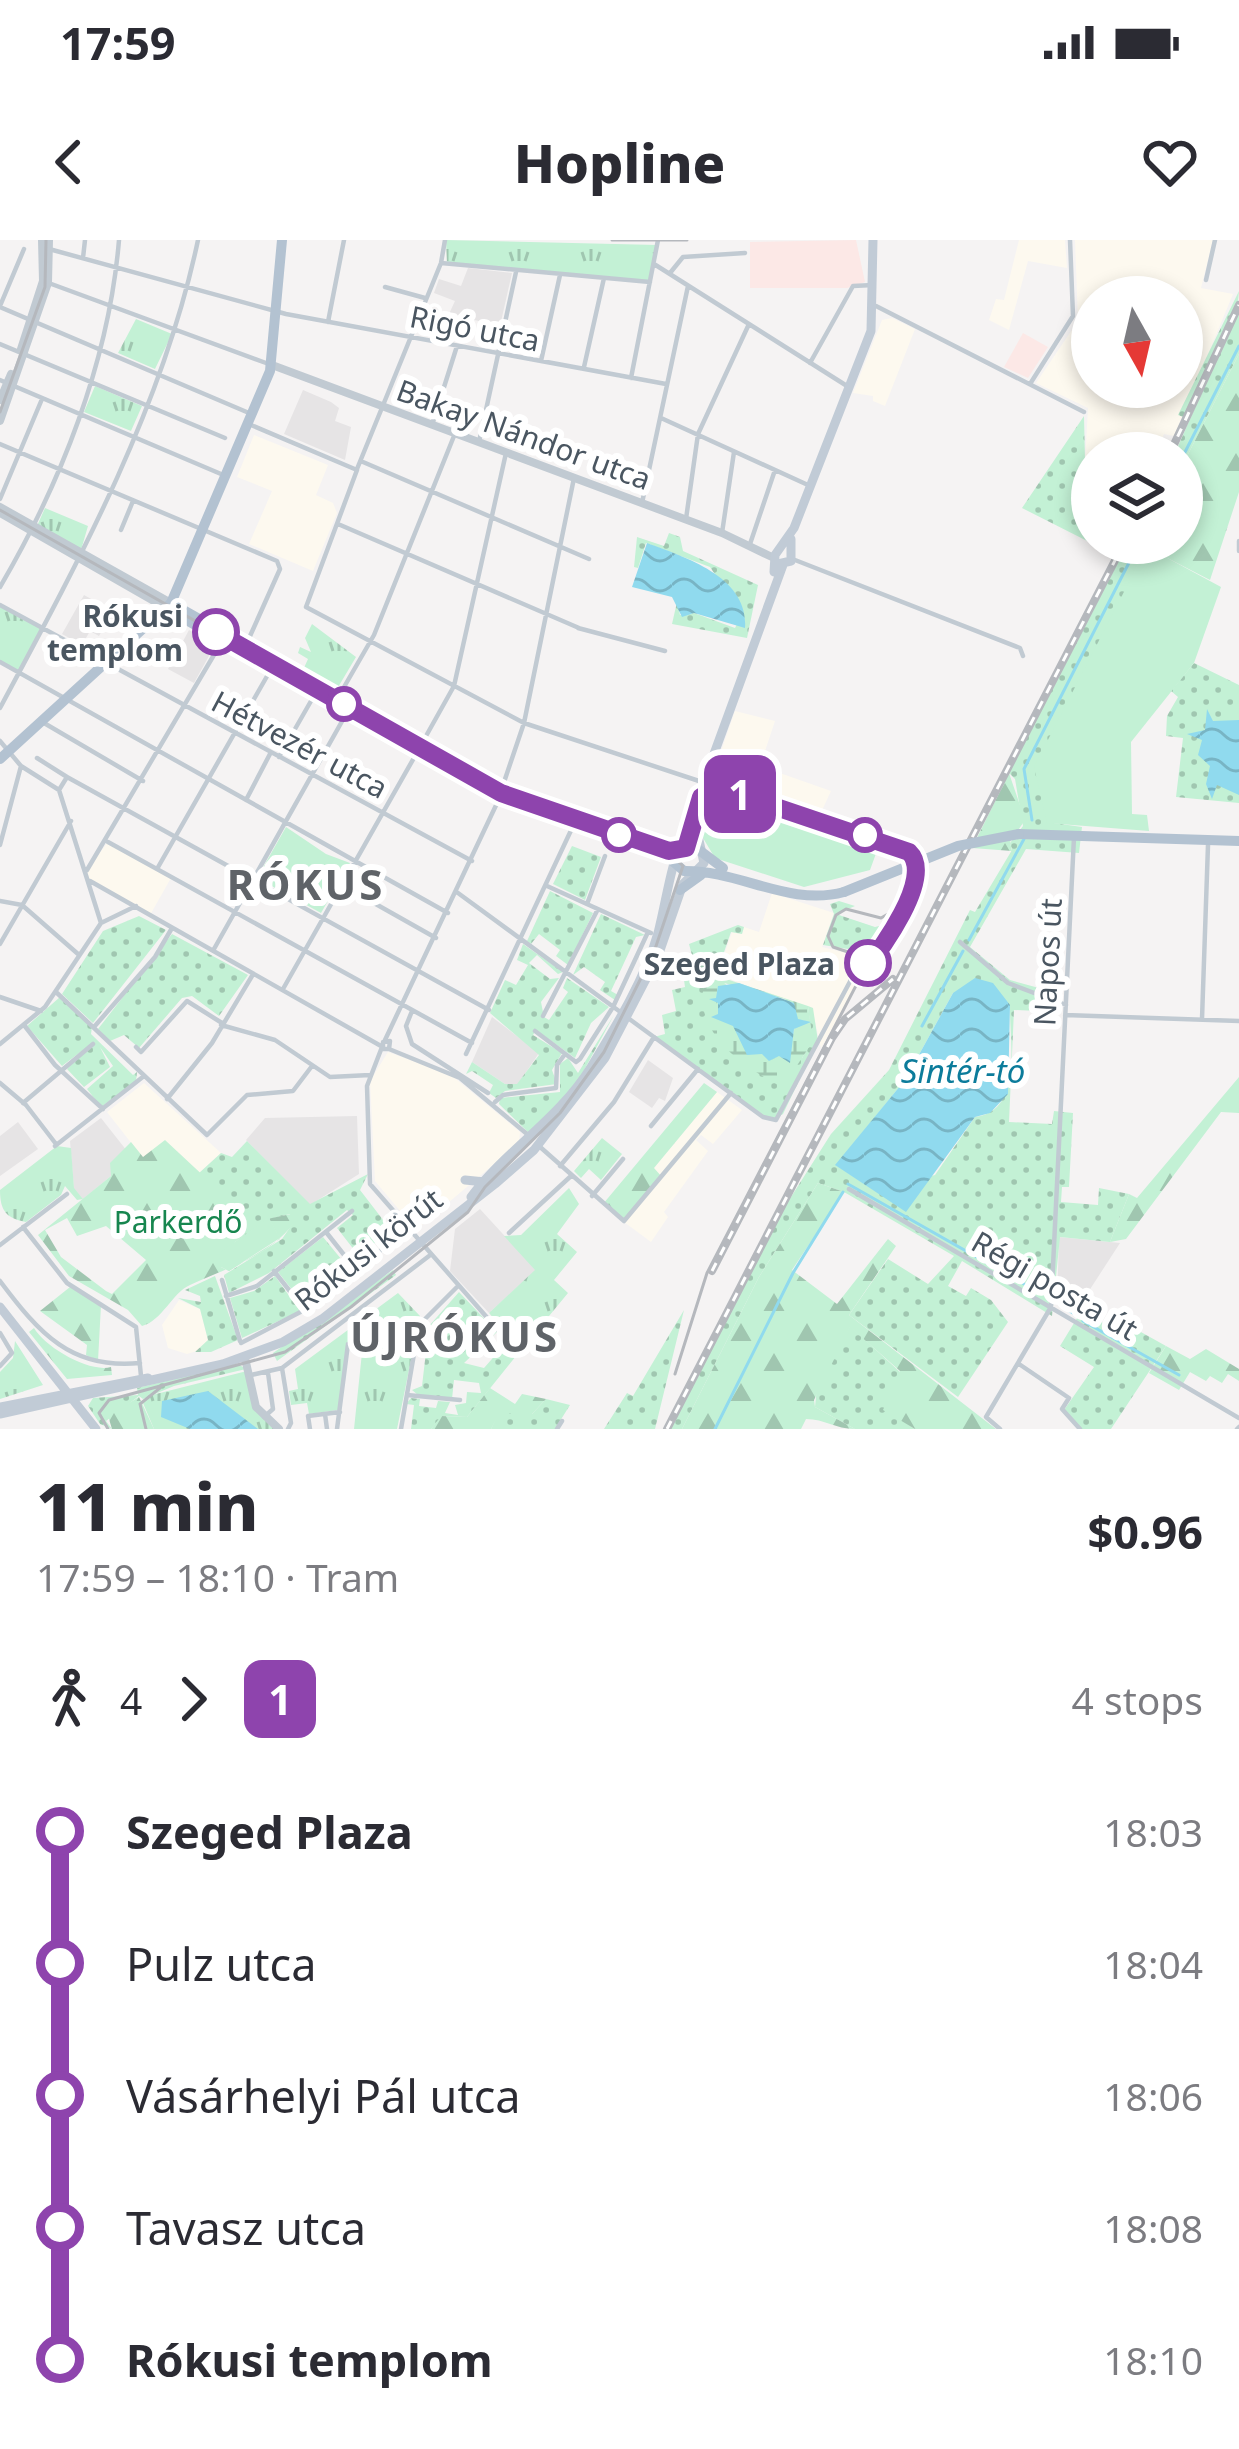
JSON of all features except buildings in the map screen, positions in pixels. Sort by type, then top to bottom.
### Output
[{"type":"main road","points":[[5,756],[169,606],[225,476],[231,441],[249,419],[272,364],[282,240]]},
{"type":"main road","points":[[705,859],[697,831],[703,785],[875,306],[873,240]]},
{"type":"main road","points":[[178,588],[184,614],[222,641],[419,748]]},
{"type":"main road","points":[[169,606],[245,642],[336,701],[500,794],[671,858],[683,871],[729,876],[807,897],[844,892],[970,843],[1019,834],[1239,841]]},
{"type":"main road","points":[[155,621],[184,614]]},
{"type":"main road","name":"Rókusi körút","points":[[621,1013],[673,877],[671,858],[703,785]]},
{"type":"main road","points":[[500,794],[663,845],[693,844],[705,859],[766,886]]},
{"type":"main road","name":"Rókusi körút","points":[[69,1396],[245,1358],[316,1324],[478,1192],[535,1142],[581,1082],[662,946],[680,890],[705,859]]},
{"type":"main road","points":[[680,890],[698,876],[729,876]]},
{"type":"main road","name":"Rókusi körút","points":[[478,1192],[535,1142]]},
{"type":"main road","points":[[464,1180],[478,1192]]},
{"type":"main road","points":[[0,1307],[92,1424]]},
{"type":"main road","points":[[49,1372],[71,1386],[96,1390],[87,1404],[92,1424]]},
{"type":"main road","points":[[36,1400],[47,1389],[49,1372]]},
{"type":"main road","points":[[0,1410],[69,1396]]},
{"type":"main road","points":[[0,1410],[69,1396]]},
{"type":"street","points":[[83,258],[85,240]]},
{"type":"street","points":[[0,587],[33,528],[91,383],[119,240]]},
{"type":"street","points":[[0,707],[82,556],[178,331],[198,240]]},
{"type":"street","points":[[328,322],[344,240]]},
{"type":"street","points":[[631,378],[658,240]]},
{"type":"street","points":[[1030,384],[1073,316],[1070,240]]},
{"type":"street","points":[[1206,280],[1215,240]]},
{"type":"street","points":[[444,242],[441,263],[306,607],[524,723],[901,853],[923,870],[888,949],[876,960],[861,961],[783,1114],[768,1120],[458,893]]},
{"type":"street","points":[[0,400],[22,353],[45,282],[47,243]]},
{"type":"street","name":"Rigó utca","points":[[47,243],[83,258],[278,311],[666,384]]},
{"type":"street","points":[[24,249],[0,306],[159,375],[356,470]]},
{"type":"street","points":[[670,273],[683,257],[745,254]]},
{"type":"street","points":[[441,263],[650,283]]},
{"type":"street","points":[[655,264],[849,387]]},
{"type":"street","points":[[479,442],[516,270]]},
{"type":"street","points":[[541,362],[560,274]]},
{"type":"street","points":[[584,369],[604,278]]},
{"type":"street","points":[[45,282],[272,364]]},
{"type":"street","points":[[642,503],[689,285]]},
{"type":"street","points":[[810,363],[853,286],[875,285]]},
{"type":"street","points":[[385,287],[427,298]]},
{"type":"street","points":[[875,306],[1084,412]]},
{"type":"street","points":[[686,520],[698,434],[749,324]]},
{"type":"street","points":[[0,344],[231,441]]},
{"type":"street","points":[[432,424],[457,346]]},
{"type":"street","name":"Bakay Nándor utca","points":[[272,364],[1020,648],[1023,656]]},
{"type":"street","points":[[8,383],[225,476]]},
{"type":"street","points":[[0,422],[8,383]]},
{"type":"street","points":[[43,398],[0,506],[169,606]]},
{"type":"street","points":[[661,418],[810,486]]},
{"type":"street","points":[[336,701],[371,641],[455,433]]},
{"type":"street","points":[[0,444],[280,565],[245,642],[250,656]]},
{"type":"street","points":[[283,989],[454,686],[506,452]]},
{"type":"street","points":[[722,533],[734,452]]},
{"type":"street","points":[[363,462],[590,559]]},
{"type":"street","points":[[750,544],[775,470]]},
{"type":"street","points":[[512,1346],[370,1184],[367,1086],[500,794],[524,723],[574,478]]},
{"type":"street","points":[[121,530],[133,501]]},
{"type":"street","points":[[341,525],[579,628],[665,651]]},
{"type":"street","points":[[1239,541],[1239,551]]},
{"type":"street","name":"Hétvezér utca","points":[[0,605],[472,861]]},
{"type":"street","points":[[87,870],[127,810],[222,641]]},
{"type":"street","points":[[0,662],[448,913]]},
{"type":"street","points":[[157,869],[271,668]]},
{"type":"street","points":[[279,757],[316,694]]},
{"type":"street","points":[[214,950],[348,711]]},
{"type":"street","points":[[44,723],[143,781]]},
{"type":"street","points":[[0,741],[5,756],[59,790],[101,922]]},
{"type":"street","points":[[246,800],[271,752]]},
{"type":"street","points":[[37,758],[489,1010]]},
{"type":"street","points":[[0,845],[21,766]]},
{"type":"street","points":[[59,790],[67,776]]},
{"type":"street","points":[[0,944],[71,821]]},
{"type":"street","points":[[466,1054],[574,824]]},
{"type":"street","name":"Napos út","points":[[1051,1307],[1074,835]]},
{"type":"street","points":[[1202,1019],[1208,839]]},
{"type":"street","points":[[108,842],[472,1043]]},
{"type":"street","points":[[587,904],[605,856]]},
{"type":"street","points":[[90,881],[369,1038],[448,1071],[494,1103],[620,1222],[664,1176],[730,1093]]},
{"type":"street","points":[[342,885],[436,938]]},
{"type":"street","points":[[547,886],[652,934]]},
{"type":"street","points":[[0,901],[22,905],[80,956]]},
{"type":"street","points":[[0,1044],[41,1011],[101,922],[136,906]]},
{"type":"street","points":[[543,1016],[598,909]]},
{"type":"street","points":[[94,1027],[154,957],[172,927]]},
{"type":"street","points":[[962,942],[1009,983],[1066,1005]]},
{"type":"street","points":[[167,1099],[254,973]]},
{"type":"street","points":[[56,992],[207,1135],[247,1095],[293,1091],[312,1066]]},
{"type":"street","points":[[0,997],[41,1011]]},
{"type":"street","points":[[136,1047],[141,1052],[187,1001],[221,1024],[275,1040],[330,1077],[370,1075]]},
{"type":"street","points":[[413,1010],[406,1026],[412,1045],[488,1093]]},
{"type":"street","name":"Rókusi körút","points":[[565,1054],[580,1059],[621,1013]]},
{"type":"street","points":[[1065,1015],[1239,1021]]},
{"type":"street","points":[[24,1025],[103,1109]]},
{"type":"street","points":[[494,1103],[503,1095],[556,1088],[557,1065],[565,1054],[536,1031]]},
{"type":"street","points":[[560,1166],[614,1102],[654,1037]]},
{"type":"street","points":[[23,1103],[93,1044]]},
{"type":"street","points":[[651,1126],[698,1070]]},
{"type":"street","points":[[0,1083],[23,1103],[56,1145],[144,1076]]},
{"type":"street","points":[[519,1126],[524,1137],[520,1151]]},
{"type":"street","points":[[592,1196],[623,1159]]},
{"type":"street","points":[[509,1233],[571,1176]]},
{"type":"street","name":"Régi posta út","points":[[849,1190],[1239,1418]]},
{"type":"street","points":[[0,1245],[67,1194]]},
{"type":"street","points":[[226,1296],[256,1286],[352,1211]]},
{"type":"street","points":[[23,1226],[67,1283],[136,1327],[142,1382]]},
{"type":"street","name":"Rókusi körút","points":[[241,1343],[305,1310],[406,1230]]},
{"type":"street","points":[[326,1232],[356,1270]]},
{"type":"street","name":"Rókusi körút","points":[[249,1376],[282,1368],[429,1256]]},
{"type":"street","points":[[274,1271],[305,1310]]},
{"type":"street","points":[[222,1280],[264,1417],[286,1427],[308,1420]]},
{"type":"street","points":[[0,1281],[60,1346],[99,1365],[140,1363]]},
{"type":"street","points":[[401,1429],[419,1325],[457,1287]]},
{"type":"street","points":[[1000,1429],[986,1417],[1051,1307]]},
{"type":"street","points":[[0,1334],[10,1348],[10,1359],[0,1366]]},
{"type":"street","points":[[337,1429],[348,1344]]},
{"type":"street","points":[[1019,1364],[1069,1398],[1062,1409],[1080,1429]]},
{"type":"street","points":[[282,1368],[290,1407],[286,1427]]},
{"type":"street","points":[[268,1373],[273,1409]]},
{"type":"street","points":[[407,1395],[460,1400]]},
{"type":"street","points":[[264,1417],[273,1409],[290,1407]]},
{"type":"street","points":[[310,1429],[308,1416],[340,1412]]},
{"type":"street","points":[[325,1414],[327,1429]]},
{"type":"street","points":[[557,1429],[562,1421]]},
{"type":"shaded area","points":[[856,240],[865,282],[847,288],[750,288],[750,242]]},
{"type":"shaded area","points":[[1019,240],[1065,240],[1067,268],[1028,261],[1009,330],[989,320],[996,299],[1004,300]]},
{"type":"shaded area","points":[[1075,240],[1213,240],[1203,280],[1203,276],[1076,276]]},
{"type":"shaded area","points":[[468,268],[512,273],[500,326],[449,314],[455,301],[434,293],[439,279],[461,286]]},
{"type":"shaded area","points":[[1203,288],[1233,294],[1203,366]]},
{"type":"shaded area","points":[[892,318],[915,329],[885,406],[873,401],[873,396],[853,393],[882,320]]},
{"type":"shaded area","points":[[1071,331],[1071,400],[1036,383]]},
{"type":"shaded area","points":[[1023,333],[1048,347],[1028,378],[1004,367]]},
{"type":"shaded area","points":[[303,390],[339,408],[335,421],[351,427],[345,460],[284,434]]},
{"type":"shaded area","points":[[1088,408],[1186,408],[1176,432],[1087,432]]},
{"type":"shaded area","points":[[254,435],[328,465],[316,495],[333,503],[337,513],[313,571],[249,544],[272,491],[237,477]]},
{"type":"shaded area","points":[[84,595],[113,611],[99,636],[90,631],[82,645],[62,634]]},
{"type":"shaded area","points":[[189,630],[215,645],[194,683],[168,669]]},
{"type":"shaded area","points":[[735,711],[775,721],[760,766],[831,791],[818,819],[710,783]]},
{"type":"shaded area","points":[[108,842],[171,878],[150,915],[90,881],[87,870]]},
{"type":"shaded area","points":[[772,893],[834,913],[822,947],[871,959],[821,1048],[812,1008],[717,975],[732,932],[742,934],[744,927],[759,932]]},
{"type":"shaded area","points":[[492,1017],[539,1053],[518,1084],[505,1084],[472,1062]]},
{"type":"shaded area","points":[[388,1052],[451,1075],[520,1132],[519,1143],[416,1230],[375,1181],[370,1081]]},
{"type":"shaded area","points":[[648,1060],[673,1078],[665,1101],[659,1098],[652,1108],[629,1092]]},
{"type":"shaded area","points":[[144,1083],[221,1153],[198,1174],[177,1151],[143,1158],[107,1112]]},
{"type":"shaded area","points":[[717,1092],[742,1110],[713,1144],[701,1135],[696,1140],[708,1151],[664,1212],[668,1217],[651,1242],[620,1219],[662,1176],[653,1169]]},
{"type":"shaded area","points":[[357,1116],[359,1174],[310,1205],[246,1140],[265,1118]]},
{"type":"shaded area","points":[[101,1118],[127,1151],[111,1176],[83,1199],[74,1189],[70,1141]]},
{"type":"shaded area","points":[[18,1122],[38,1149],[0,1176],[0,1136]]},
{"type":"shaded area","points":[[480,1209],[536,1270],[489,1313],[450,1271],[455,1229]]},
{"type":"shaded area","points":[[1059,1237],[1120,1243],[1074,1314],[1057,1304]]},
{"type":"shaded area","points":[[179,1300],[200,1309],[208,1340],[203,1349],[187,1354],[168,1348],[162,1325]]},
{"type":"green space","points":[[446,240],[658,245],[650,282],[447,264]]},
{"type":"green space","points":[[1239,291],[1232,323],[1203,385],[1203,364]]},
{"type":"green space","points":[[1239,308],[1239,354],[1199,432],[1184,432],[1195,408],[1203,408],[1203,390]]},
{"type":"green space","points":[[136,319],[172,334],[155,369],[118,353]]},
{"type":"green space","points":[[1239,354],[1239,492],[1210,580],[1179,564],[1203,564],[1203,432],[1199,432]]},
{"type":"green space","points":[[95,386],[142,406],[131,431],[84,412]]},
{"type":"green space","points":[[1071,435],[1071,533],[1022,508]]},
{"type":"green space","points":[[45,508],[88,526],[81,550],[37,526]]},
{"type":"green space","points":[[669,533],[680,537],[683,551],[758,585],[747,638],[672,624],[677,602],[680,615],[694,613],[735,628],[742,614],[710,567],[646,543],[638,568],[634,567],[637,537],[664,546]]},
{"type":"green space","points":[[1117,564],[1139,564],[1096,651],[1047,822],[1082,827],[1079,853],[1026,849],[970,947],[1010,980],[1061,994],[1060,1012],[1014,1010],[1009,1122],[1052,1124],[1054,1111],[1073,1113],[1069,1187],[1062,1187],[1061,1202],[1098,1205],[1099,1188],[1129,1194],[1110,1242],[1060,1237],[1052,1316],[962,1261],[948,1286],[966,1296],[971,1288],[991,1300],[1008,1322],[958,1397],[849,1315],[888,1259],[928,1284],[954,1256],[844,1192],[818,1183],[759,1277],[682,1429],[669,1429],[777,1219],[831,1134],[889,1070],[970,910],[975,912],[1012,850],[1010,843],[1023,826],[1015,779],[1009,773]],"holes":[[[953,993],[1010,1005],[1011,1072],[1001,1102],[991,1112],[975,1117],[935,1175],[875,1191],[836,1165],[905,1080]]]},
{"type":"green space","points":[[1138,564],[1178,564],[1221,587],[1194,663],[1131,742],[1132,814],[1147,815],[1149,831],[1047,823],[1034,767]]},
{"type":"green space","points":[[0,605],[42,628],[19,672],[0,662]]},
{"type":"green space","points":[[312,624],[356,657],[337,689],[303,670],[308,659],[298,653],[300,647],[311,652],[305,638]]},
{"type":"green space","points":[[1194,663],[1239,685],[1239,803],[1176,797],[1183,738],[1166,736],[1167,716],[1178,697],[1171,691]]},
{"type":"green space","points":[[1009,773],[1025,820],[1010,842],[1012,851],[972,848]]},
{"type":"green space","points":[[713,792],[878,848],[870,870],[804,887],[715,858],[700,833]]},
{"type":"green space","points":[[286,827],[326,854],[350,863],[321,913],[257,878]]},
{"type":"green space","points":[[572,846],[601,857],[585,900],[553,884]]},
{"type":"green space","points":[[550,891],[593,913],[568,965],[556,956],[560,950],[539,934],[531,944],[527,941]]},
{"type":"green space","points":[[839,901],[855,906],[836,914],[875,927],[900,921],[883,952],[859,959],[860,951],[823,945],[834,914],[830,904]]},
{"type":"green space","points":[[601,914],[645,935],[636,937],[611,991],[618,995],[615,1000],[600,990],[605,982],[584,967],[573,975]]},
{"type":"green space","points":[[139,916],[166,930],[93,1023],[62,994],[103,931]]},
{"type":"green space","points":[[738,925],[744,927],[742,934],[731,932],[716,975],[802,1058],[812,1041],[808,1006],[813,1008],[818,1041],[783,1114],[771,1121],[654,1037],[665,1034],[662,1015],[676,1011],[672,990],[685,987],[682,966],[694,963],[689,944]]},
{"type":"green space","points":[[172,934],[248,975],[219,1016],[192,996],[182,998],[139,1048],[124,1035],[110,1041],[98,1029]]},
{"type":"green space","points":[[523,944],[563,972],[558,974],[537,955],[529,963],[550,979],[559,978],[541,1002],[544,1017],[549,1020],[568,992],[563,988],[567,978],[609,1007],[591,1023],[575,1058],[536,1030],[533,1035],[562,1053],[552,1070],[557,1084],[505,1091],[496,1098],[489,1093],[493,1085],[472,1071],[466,1074],[472,1062],[505,1084],[517,1084],[539,1055],[490,1013],[505,980],[516,985],[528,965],[517,960]]},
{"type":"green space","points":[[708,973],[808,1006],[813,1041],[783,1087],[750,1068],[721,1042],[704,1011]],"holes":[[[724,983],[785,999],[798,1020],[805,1021],[794,1029],[790,1051],[782,1058],[752,1052],[733,1026],[725,1025],[715,999]]]},
{"type":"green space","points":[[60,997],[133,1075],[137,1072],[136,1081],[101,1107],[87,1089],[113,1066],[100,1047],[110,1067],[84,1087],[67,1069],[91,1044],[62,1066],[27,1026]]},
{"type":"green space","points":[[614,1015],[576,1085],[529,1133],[499,1104],[500,1098],[560,1092],[560,1064],[568,1058],[578,1073]]},
{"type":"green space","points":[[1239,1077],[1239,1113],[1221,1112],[1126,1239],[1110,1242],[1129,1194],[1137,1198]]},
{"type":"green space","points":[[704,1083],[717,1092],[654,1168],[662,1177],[629,1217],[620,1219],[603,1204]]},
{"type":"green space","points":[[602,1138],[622,1154],[601,1180],[589,1169],[581,1178],[574,1171]]},
{"type":"green space","name":"Parkerdő","points":[[165,1140],[253,1222],[291,1214],[294,1223],[280,1238],[269,1219],[235,1242],[221,1267],[226,1270],[184,1289],[142,1326],[128,1310],[69,1276],[38,1235],[111,1176],[110,1163],[131,1142],[143,1157]],"holes":[[[67,1218],[77,1236],[106,1226],[146,1260],[112,1294],[106,1291],[61,1257],[45,1230]]]},
{"type":"green space","points":[[247,1141],[310,1204],[368,1174],[360,1190],[387,1225],[395,1220],[401,1230],[393,1229],[358,1256],[362,1263],[356,1265],[348,1257],[355,1251],[337,1228],[353,1215],[347,1210],[269,1273],[229,1293],[224,1275],[282,1239],[293,1223],[290,1214],[253,1223],[198,1174],[221,1153],[232,1157]]},
{"type":"green space","points":[[57,1146],[71,1148],[74,1188],[83,1199],[77,1200],[65,1186],[61,1195],[26,1222],[9,1216],[1,1204],[0,1190]]},
{"type":"green space","points":[[818,1183],[844,1192],[792,1270],[837,1304],[888,1239],[896,1246],[849,1315],[996,1429],[915,1429],[883,1410],[900,1371],[850,1327],[814,1400],[815,1407],[855,1429],[806,1419],[801,1429],[682,1429],[759,1277]]},
{"type":"green space","points":[[569,1188],[579,1204],[557,1234],[577,1252],[554,1280],[568,1293],[521,1350],[489,1313],[535,1270],[504,1236],[521,1235]]},
{"type":"green space","points":[[269,1218],[280,1238],[229,1271],[221,1267],[219,1253]]},
{"type":"green space","points":[[323,1237],[351,1271],[305,1306],[278,1272]]},
{"type":"green space","points":[[393,1270],[396,1275],[277,1361],[273,1353]]},
{"type":"green space","points":[[215,1276],[238,1340],[211,1352],[195,1352],[208,1340],[200,1309],[178,1298],[201,1302],[200,1296],[185,1290]]},
{"type":"green space","points":[[275,1276],[300,1311],[242,1338],[230,1298],[254,1291]]},
{"type":"green space","points":[[70,1287],[101,1305],[98,1361],[86,1355],[87,1345],[40,1311]]},
{"type":"green space","points":[[459,1292],[497,1332],[464,1363],[484,1368],[506,1343],[516,1356],[467,1417],[442,1416],[431,1429],[411,1429],[414,1405],[406,1404],[411,1398],[420,1399],[419,1406],[436,1408],[438,1401],[450,1402],[445,1413],[458,1415],[455,1405],[466,1403],[467,1392],[481,1393],[479,1383],[454,1380],[452,1399],[412,1390],[422,1386],[429,1326]]},
{"type":"green space","points":[[398,1293],[420,1316],[397,1429],[354,1429],[363,1343],[347,1342],[338,1410],[309,1414],[307,1403],[291,1405],[289,1391],[298,1389],[295,1369]]},
{"type":"green space","points":[[684,1310],[655,1429],[604,1429],[627,1393],[633,1396]]},
{"type":"green space","points":[[1082,1310],[1108,1326],[1114,1317],[1166,1346],[1111,1429],[1082,1429],[1064,1410],[1094,1367],[1060,1346]]},
{"type":"green space","points":[[850,1326],[900,1372],[895,1415],[915,1429],[855,1429],[815,1407],[817,1387]]},
{"type":"green space","points":[[34,1328],[57,1350],[91,1366],[111,1367],[112,1375],[67,1379],[29,1332]]},
{"type":"green space","points":[[15,1341],[43,1385],[0,1399],[0,1372],[13,1358]]},
{"type":"green space","points":[[1166,1346],[1190,1359],[1206,1349],[1239,1369],[1239,1381],[1228,1374],[1222,1383],[1210,1376],[1206,1381],[1190,1372],[1179,1390],[1149,1373]]},
{"type":"green space","points":[[238,1364],[246,1369],[174,1386],[143,1399],[139,1396],[106,1421],[112,1429],[100,1424],[88,1406],[93,1398],[138,1395],[137,1388]]},
{"type":"green space","points":[[247,1371],[255,1409],[276,1429],[154,1429],[143,1403],[152,1395]]},
{"type":"green space","points":[[490,1388],[515,1404],[522,1394],[546,1399],[532,1414],[499,1414],[491,1429],[431,1429],[441,1416],[467,1417]]},
{"type":"green space","points":[[139,1397],[154,1429],[112,1429],[105,1406],[120,1398],[124,1406]]},
{"type":"green space","points":[[546,1399],[570,1405],[555,1429],[491,1429],[498,1414],[532,1414]]},
{"type":"water","points":[[647,543],[697,563],[727,583],[744,611],[745,628],[694,613],[682,617],[672,597],[632,587]]},
{"type":"water","points":[[1207,709],[1213,721],[1239,720],[1239,795],[1217,785],[1212,799],[1206,784],[1210,766],[1198,755],[1202,740],[1187,734],[1205,730]]},
{"type":"water","name":"Sintér-tó","points":[[975,978],[993,983],[1010,1005],[1008,1094],[990,1113],[975,1117],[906,1212],[835,1165],[905,1080],[953,993]]},
{"type":"water","points":[[739,983],[794,1003],[798,1019],[811,1022],[794,1029],[790,1063],[779,1056],[769,1061],[762,1054],[747,1055],[733,1026],[711,1017],[718,1014],[718,1003],[709,999],[716,998],[718,986]]},
{"type":"water","points":[[208,1391],[258,1429],[190,1429],[161,1417],[162,1401]]},
{"type":"waterway","points":[[1195,432],[1239,346]]},
{"type":"waterway","points":[[1032,820],[1024,769],[1128,564]]},
{"type":"waterway","points":[[969,940],[1024,839]]},
{"type":"waterway","points":[[922,1026],[963,951]]},
{"type":"waterway","points":[[848,1184],[1033,1289]]},
{"type":"waterway","points":[[715,1429],[793,1273],[843,1192]]},
{"type":"waterway","points":[[1061,1306],[1073,1313]]},
{"type":"waterway","points":[[1083,1321],[1179,1375]]},
{"type":"tram line","points":[[0,412],[45,287],[46,240]]},
{"type":"tram line","points":[[612,240],[687,240]]},
{"type":"tram line","points":[[0,510],[500,794],[671,854],[683,866],[654,952],[604,1052],[560,1113],[485,1187],[468,1212],[351,1307],[285,1352],[109,1400],[99,1413],[108,1429]]},
{"type":"tram line","name":"1","points":[[216,632],[501,793],[675,853],[686,848],[701,797],[720,788],[909,852],[916,857],[918,876],[887,939],[861,974],[868,963]]},
{"type":"tram line","points":[[669,853],[687,849],[702,799],[719,789],[908,853],[917,868],[707,1273],[675,1374]]},
{"type":"tram line","points":[[881,948],[863,957],[833,947],[828,936],[836,915],[846,909],[881,918],[902,906]]},
{"type":"tram line","points":[[146,1429],[140,1404],[160,1388]]},
{"type":"railway","points":[[1180,432],[1239,305]]},
{"type":"railway","points":[[667,1429],[1113,564]]},
{"type":"railway","points":[[712,1271],[832,1038],[845,1019],[893,979]]},
{"type":"place","name":"Rókusi templom","points":[[216,632]]},
{"type":"place","name":"Szeged Plaza","points":[[868,963]]},
{"type":"district","name":"RÓKUS","points":[[306,883]]},
{"type":"district","name":"ÚJRÓKUS","points":[[455,1335]]}]
